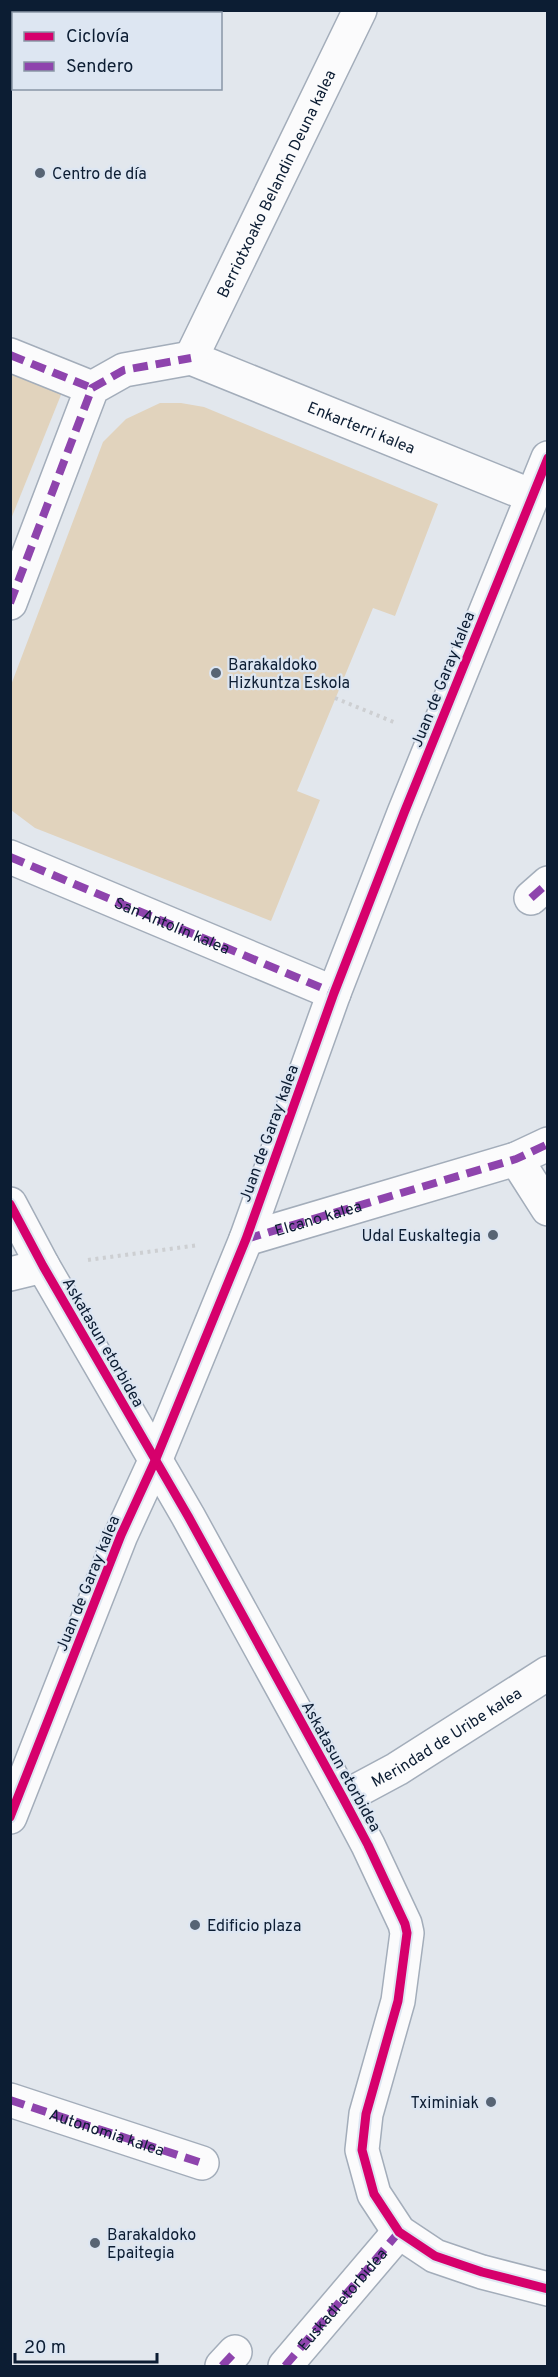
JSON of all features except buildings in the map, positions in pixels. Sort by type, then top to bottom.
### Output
[{"type":"street","name":"Berriotxoako Belandin Deuna kalea","points":[[192,358],[360,10]]},
{"type":"street","points":[[10,355],[93,388]]},
{"type":"street","points":[[10,603],[93,388],[124,370],[192,358]]},
{"type":"street","name":"Enkarterri kalea","points":[[192,358],[532,496]]},
{"type":"street","name":"Juan de Garay kalea","points":[[10,1817],[121,1535],[155,1461],[246,1239],[334,993],[404,813],[548,458]]},
{"type":"street","name":"San Antolin kalea","points":[[10,857],[334,993]]},
{"type":"street","name":"Elcano kalea","points":[[246,1239],[516,1159],[548,1144]]},
{"type":"street","points":[[516,1159],[548,1209]]},
{"type":"street","name":"Askatasun etorbidea","points":[[10,1204],[42,1266],[155,1461],[343,1798],[405,1924],[407,1933],[398,2001],[366,2114],[362,2150],[374,2194],[399,2232],[435,2256],[482,2272],[548,2289]]},
{"type":"street","points":[[10,1274],[42,1266]]},
{"type":"street","name":"Merindad de Uribe kalea","points":[[343,1798],[397,1769],[548,1673]]},
{"type":"street","name":"Autonomia kalea","points":[[10,2100],[202,2163]]},
{"type":"street","name":"Euskadi etorbidea","points":[[285,2367],[399,2232]]},
{"type":"path","points":[[335,698],[351,705]]},
{"type":"path","points":[[42,1266],[246,1239]]},
{"type":"shaded area","points":[[11,345],[71,370],[11,519]]},
{"type":"shaded area","points":[[160,403],[181,403],[204,407],[438,504],[395,616],[373,608],[297,791],[320,800],[271,921],[35,828],[11,810],[11,685],[103,442],[126,419]]},
{"type":"marked path","points":[[10,355],[92,388]]},
{"type":"marked path","points":[[10,603],[92,388],[124,370],[191,358]]},
{"type":"marked path","points":[[10,857],[334,993]]},
{"type":"marked path","points":[[531,898],[548,883]]},
{"type":"marked path","points":[[246,1239],[516,1159],[548,1144]]},
{"type":"marked path","points":[[10,2100],[202,2163]]},
{"type":"marked path","points":[[285,2366],[399,2232]]},
{"type":"marked path","points":[[222,2366],[235,2352]]},
{"type":"cycle path","points":[[10,1817],[121,1535],[155,1461],[246,1239],[334,993],[404,813],[548,458]]},
{"type":"cycle path","points":[[10,1204],[43,1266],[188,1516],[343,1798],[405,1924],[407,1933],[398,2001],[366,2114],[362,2150],[374,2194],[399,2232],[435,2256],[482,2272],[548,2289]]},
{"type":"place","name":"Centro de día","points":[[40,173]]},
{"type":"place","name":"Barakaldoko Hizkuntza Eskola","points":[[216,673]]},
{"type":"place","name":"Udal Euskaltegia","points":[[493,1235]]},
{"type":"place","name":"Edificio plaza","points":[[195,1925]]},
{"type":"place","name":"Tximiniak","points":[[491,2102]]},
{"type":"place","name":"Barakaldoko Epaitegia","points":[[95,2243]]}]
